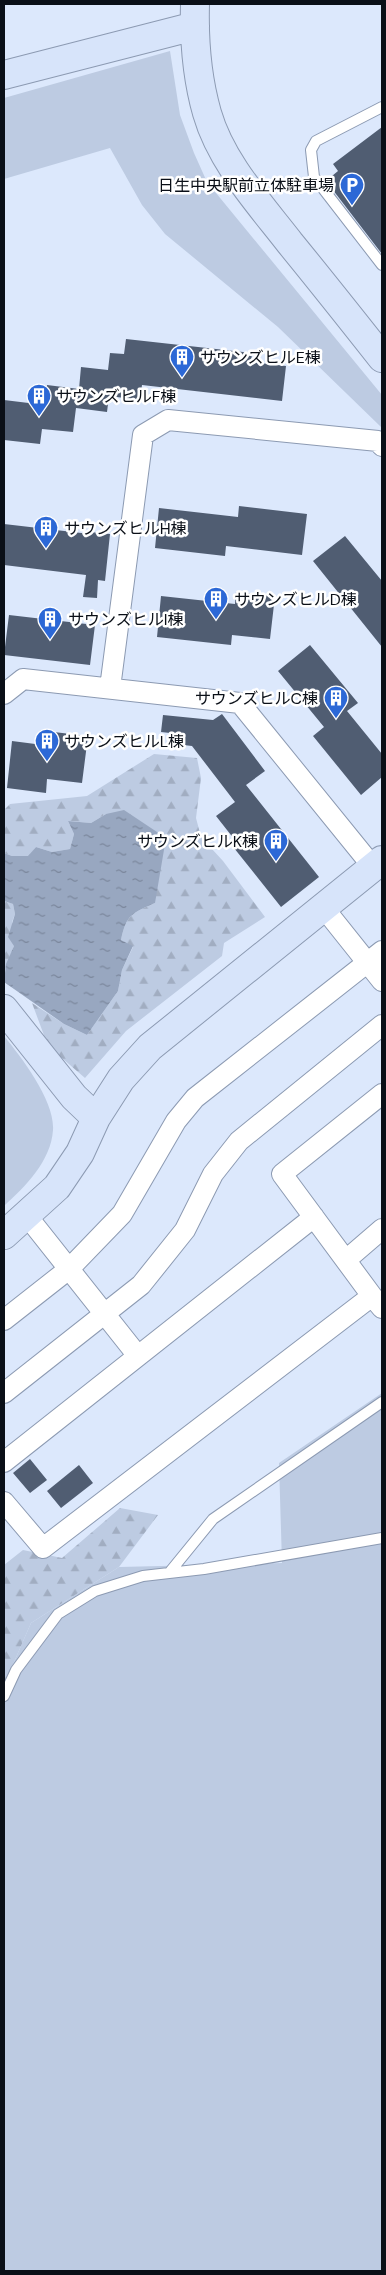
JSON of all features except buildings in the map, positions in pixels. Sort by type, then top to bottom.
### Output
[{"type":"street","points":[[4,75],[195,15],[200,79],[207,114],[222,150],[250,192],[382,358]]},
{"type":"street","points":[[110,688],[143,435],[168,420],[378,441],[382,446]]},
{"type":"street","points":[[4,694],[23,678],[240,703],[378,864],[150,1046],[121,1079],[96,1118],[80,1153],[57,1187],[4,1235]]},
{"type":"street","points":[[323,907],[375,957],[382,981]]},
{"type":"street","points":[[4,1320],[69,1269],[122,1214],[176,1121],[195,1098],[375,957]]},
{"type":"street","points":[[4,1009],[74,1097],[96,1118]]},
{"type":"street","points":[[4,1393],[141,1285],[184,1230],[213,1174],[239,1141],[382,1025]]},
{"type":"street","points":[[4,1502],[43,1548],[377,1302],[282,1174],[382,1094]]},
{"type":"street","points":[[27,1216],[138,1356]]},
{"type":"street","points":[[4,1462],[314,1217]]},
{"type":"street","points":[[346,1260],[382,1229]]},
{"type":"lane","points":[[382,107],[316,141],[311,150],[314,177],[382,265]]},
{"type":"lane","points":[[169,1573],[213,1519],[382,1402]]},
{"type":"lane","points":[[4,1696],[16,1670],[58,1614],[95,1591],[143,1576],[204,1569],[382,1538]]},
{"type":"green space","points":[[170,51],[180,115],[207,182],[382,395],[381,427],[278,327],[165,234],[142,205],[110,148],[4,179],[4,98]]},
{"type":"green space","points":[[154,754],[197,758],[201,778],[196,818],[201,837],[223,861],[265,917],[224,943],[222,956],[126,1031],[85,1078],[48,1046],[32,1003],[64,1024],[87,1035],[118,991],[122,970],[133,947],[121,940],[125,925],[135,913],[155,903],[106,814],[91,823],[68,821],[74,834],[70,849],[52,852],[36,847],[29,856],[12,856],[4,853],[4,810],[10,804],[87,796]]},
{"type":"green space","points":[[4,901],[13,904],[15,914],[12,922],[14,946],[4,973]]},
{"type":"green space","points":[[4,1036],[20,1056],[43,1093],[49,1106],[53,1130],[51,1141],[42,1163],[28,1182],[4,1206]]},
{"type":"green space","points":[[382,1393],[382,2271],[4,2271],[4,1685],[31,1623],[119,1567],[282,1563],[279,1463]]},
{"type":"green space","points":[[120,1508],[158,1515],[119,1567],[31,1623],[4,1685],[4,1565],[23,1550],[62,1558]]},
{"type":"water","points":[[124,810],[166,838],[155,903],[135,913],[125,925],[121,940],[133,946],[122,970],[118,991],[87,1035],[64,1024],[4,982],[6,964],[14,946],[8,937],[15,914],[13,904],[4,901],[4,853],[12,856],[28,856],[36,847],[52,852],[70,849],[74,834],[68,821],[91,823],[106,814]]},
{"type":"place","name":"日生中央駅前立体駐車場","points":[[352,206]]},
{"type":"place","name":"サウンズヒルE棟","points":[[182,378]]},
{"type":"place","name":"サウンズヒルF棟","points":[[39,417]]},
{"type":"place","name":"サウンズヒルH棟","points":[[46,549]]},
{"type":"place","name":"サウンズヒルD棟","points":[[216,620]]},
{"type":"place","name":"サウンズヒルI棟","points":[[50,640]]},
{"type":"place","name":"サウンズヒルC棟","points":[[336,719]]},
{"type":"place","name":"サウンズヒルL棟","points":[[47,762]]},
{"type":"place","name":"サウンズヒルK棟","points":[[276,862]]}]
